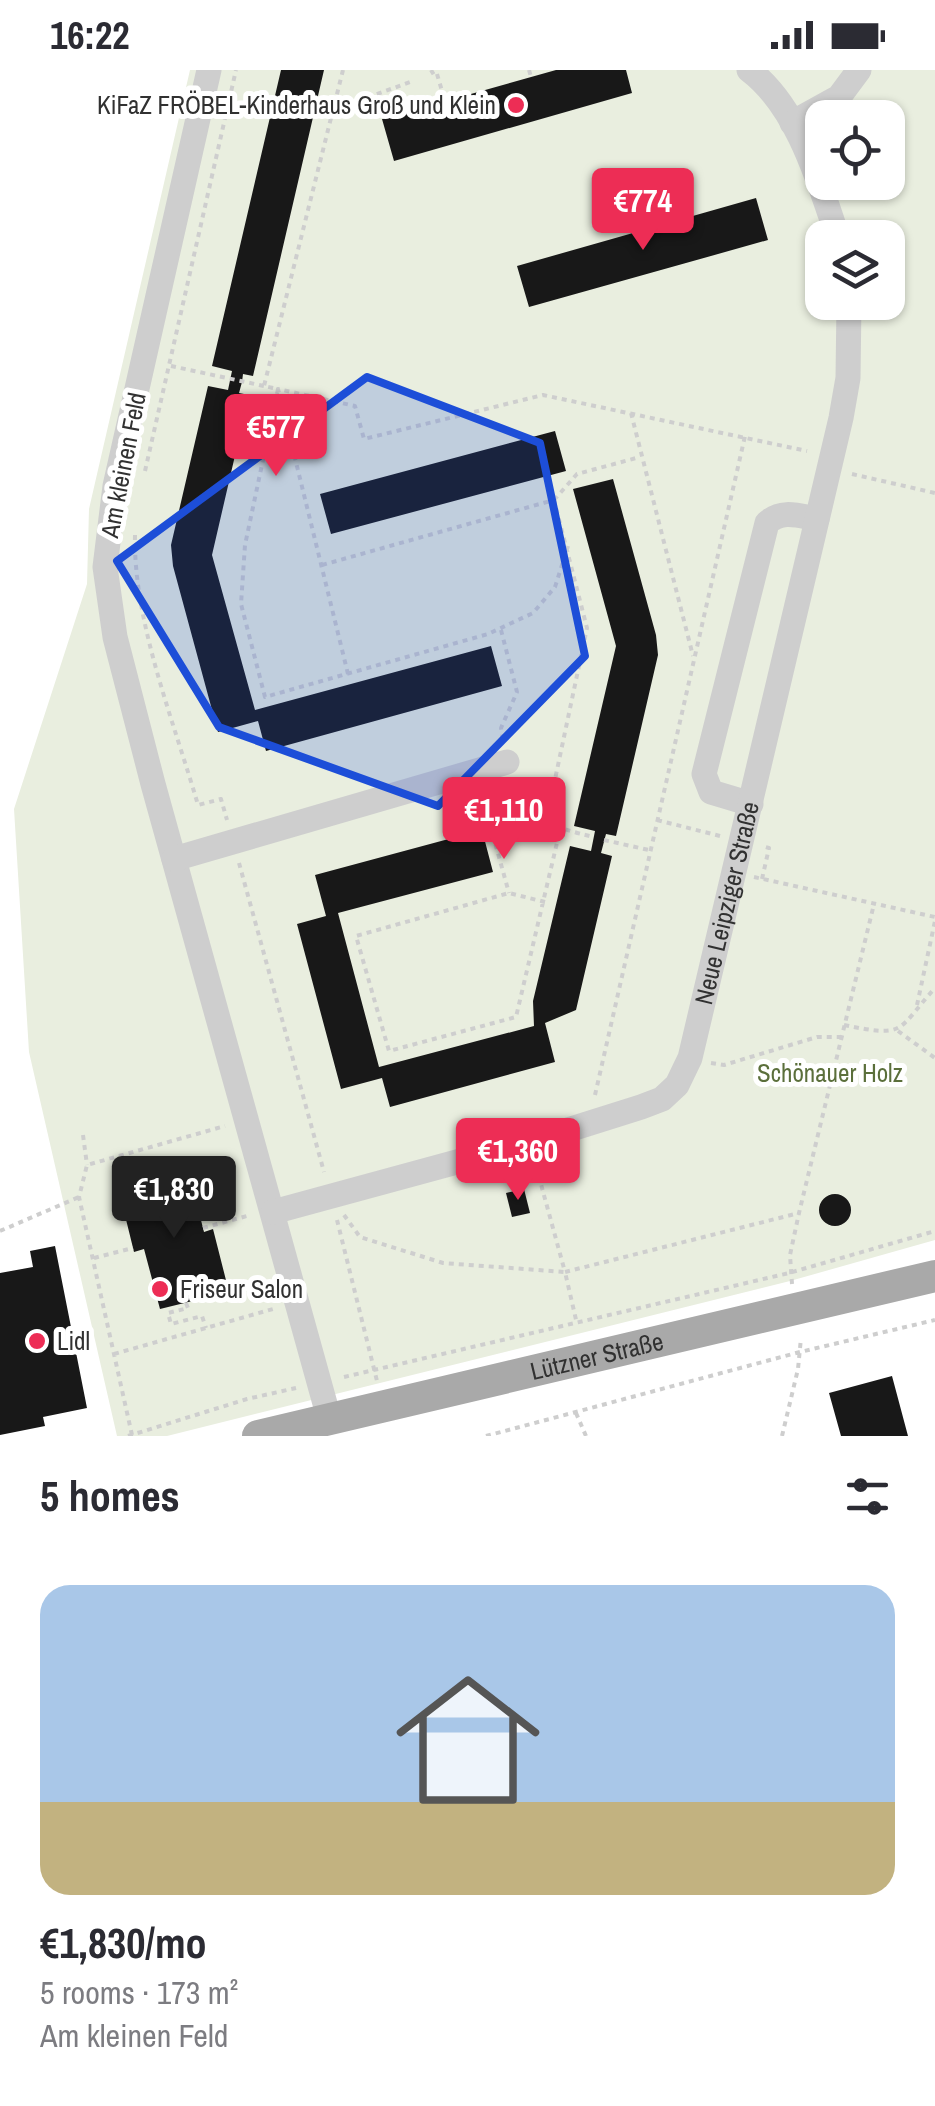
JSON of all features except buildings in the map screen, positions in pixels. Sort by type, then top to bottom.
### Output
[{"type":"main road","name":"Lützner Straße","points":[[258,1436],[935,1276]]},
{"type":"street","name":"Am kleinen Feld","points":[[210,70],[115,486],[105,567],[115,638],[329,1418]]},
{"type":"street","points":[[749,70],[762,80],[792,123],[832,220]]},
{"type":"street","points":[[792,123],[839,98],[859,70]]},
{"type":"street","name":"Neue Leipziger Straße","points":[[272,1210],[589,1124],[662,1099],[677,1085],[690,1058],[830,463],[848,378],[848,320]]},
{"type":"street","points":[[751,804],[711,792],[704,774],[767,523],[785,513],[817,520]]},
{"type":"street","points":[[174,859],[507,762]]},
{"type":"path","points":[[144,474],[236,70]]},
{"type":"path","points":[[264,386],[343,70]]},
{"type":"path","points":[[528,70],[531,77]]},
{"type":"path","points":[[434,73],[445,101]]},
{"type":"path","points":[[331,118],[350,104],[410,82]]},
{"type":"path","points":[[143,360],[355,406],[364,439],[543,395],[744,436],[935,493]]},
{"type":"path","points":[[278,389],[348,674]]},
{"type":"path","points":[[278,389],[245,546],[241,604],[265,697],[500,628],[532,613],[556,588],[568,546]]},
{"type":"path","points":[[630,414],[694,661]]},
{"type":"path","points":[[589,1124],[744,436]]},
{"type":"path","points":[[322,565],[554,500],[577,474],[642,456]]},
{"type":"path","points":[[546,822],[587,628],[554,500]]},
{"type":"path","points":[[135,521],[134,553],[144,617],[198,806],[221,799],[331,1196],[382,1405]]},
{"type":"path","points":[[500,628],[516,692],[501,728],[507,762],[532,809],[546,822],[560,830],[594,838]]},
{"type":"path","points":[[476,772],[509,893]]},
{"type":"path","points":[[657,820],[733,839]]},
{"type":"path","points":[[545,902],[509,893],[356,936],[390,1050],[516,1017],[545,902],[560,830]]},
{"type":"path","points":[[604,840],[650,850]]},
{"type":"path","points":[[758,845],[768,848],[762,879]]},
{"type":"path","points":[[735,873],[935,919],[917,1008]]},
{"type":"path","points":[[789,1274],[799,1212],[874,904]]},
{"type":"path","points":[[844,1025],[888,1033],[898,1030],[935,988]]},
{"type":"path","points":[[898,1030],[935,1058]]},
{"type":"path","points":[[690,1058],[724,1065],[817,1037],[842,1038]]},
{"type":"path","points":[[87,1165],[247,1120]]},
{"type":"path","points":[[83,1136],[87,1165],[79,1197],[130,1436],[247,1399],[789,1274],[935,1230]]},
{"type":"path","points":[[530,1142],[577,1324]]},
{"type":"path","points":[[0,1230],[79,1197]]},
{"type":"path","points":[[203,1228],[272,1210]]},
{"type":"path","points":[[360,1236],[443,1263],[565,1272],[799,1212]]},
{"type":"path","points":[[93,1258],[133,1248]]},
{"type":"path","points":[[114,1354],[298,1302]]},
{"type":"path","points":[[186,1303],[188,1308],[168,1313],[171,1324],[202,1316],[206,1328]]},
{"type":"path","points":[[486,1436],[935,1320]]},
{"type":"path","points":[[782,1436],[800,1352],[801,1324]]},
{"type":"path","points":[[576,1412],[586,1436]]},
{"type":"highlighted area","points":[[367,377],[540,443],[585,656],[438,806],[219,727],[117,561]]},
{"type":"green space","name":"Schönauer Holz","points":[[190,70],[935,70],[935,1240],[790,1281],[167,1436],[117,1436],[29,1052],[14,809],[87,584],[89,509]]},
{"type":"place","name":"KiFaZ FRÖBEL-Kinderhaus Groß und Klein","points":[[516,105]]},
{"type":"place","name":"Friseur Salon","points":[[160,1289]]},
{"type":"place","name":"Lidl","points":[[37,1341]]}]
